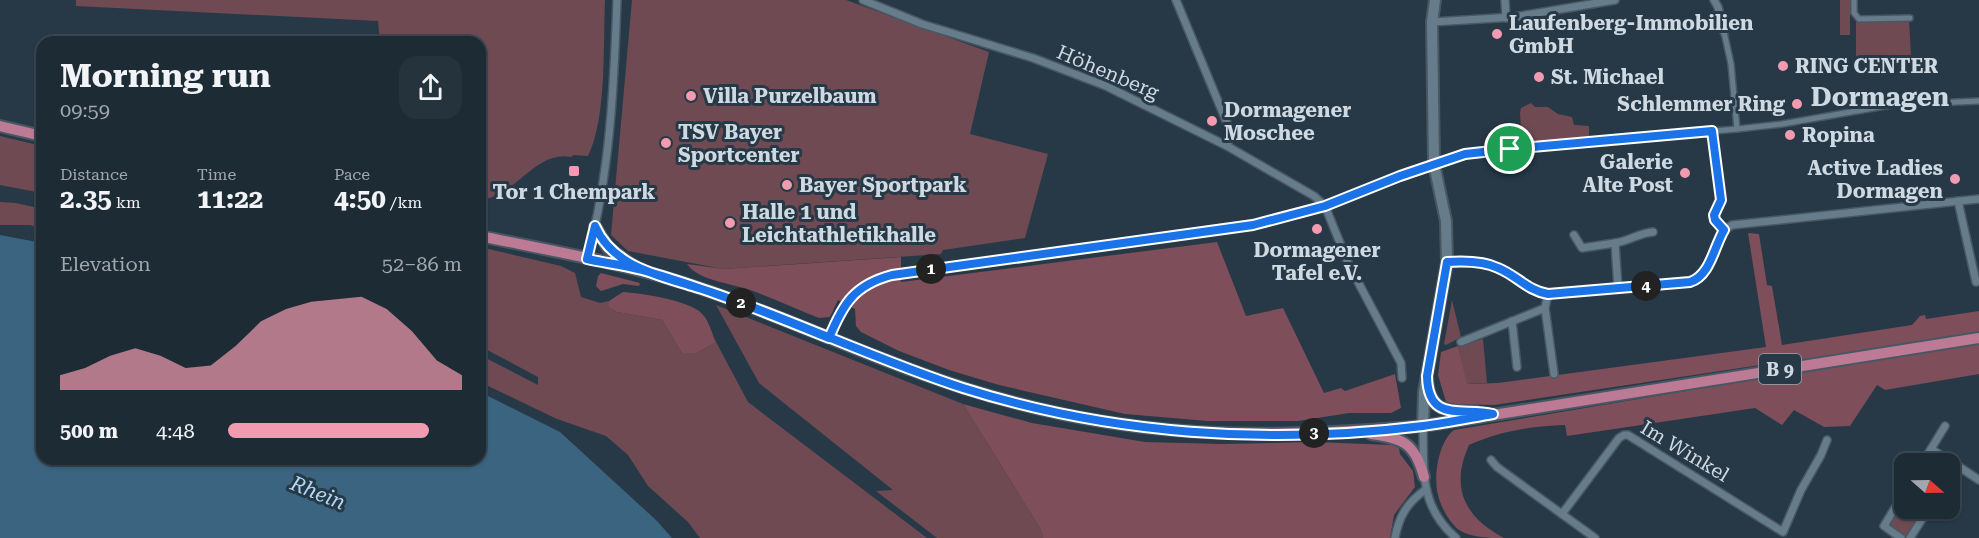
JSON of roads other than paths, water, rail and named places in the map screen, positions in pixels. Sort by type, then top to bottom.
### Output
[{"type":"main road","points":[[1424,426],[1423,404],[1447,262],[1446,221],[1434,164],[1432,22],[1435,0]]},
{"type":"main road","points":[[0,126],[36,135]]},
{"type":"main road","points":[[595,226],[608,248],[639,269]]},
{"type":"main road","name":"B 9","points":[[486,237],[639,269],[755,308],[915,372],[1016,404],[1104,422],[1219,434],[1356,432],[1424,426],[1979,338]]},
{"type":"main road","points":[[1427,376],[1430,396],[1443,409],[1493,414]]},
{"type":"main road","points":[[1356,432],[1380,435],[1403,442],[1416,453],[1424,477]]},
{"type":"street","points":[[587,259],[595,226],[612,114],[617,0]]},
{"type":"street","name":"Höhenberg","points":[[863,0],[922,24],[1033,58],[1106,86],[1227,146],[1302,188],[1325,206]]},
{"type":"street","points":[[1176,0],[1227,123],[1230,136],[1227,146]]},
{"type":"street","points":[[1505,0],[1506,18]]},
{"type":"street","points":[[1432,22],[1506,18],[1616,0]]},
{"type":"street","points":[[1714,0],[1718,7],[1731,64],[1737,129]]},
{"type":"street","points":[[1854,0],[1854,13],[1859,19],[1910,18]]},
{"type":"street","points":[[829,338],[845,304],[854,293],[875,279],[1253,225],[1325,206],[1465,154],[1782,124],[1880,106],[1979,101]]},
{"type":"street","points":[[1712,131],[1721,200],[1714,215],[1715,220],[1724,230]]},
{"type":"street","points":[[1447,262],[1466,262],[1497,267],[1538,292],[1548,294],[1695,280],[1706,268],[1724,230],[1732,225],[1979,199]]},
{"type":"street","points":[[1958,201],[1976,282]]},
{"type":"street","points":[[1325,206],[1349,265],[1401,363],[1402,378]]},
{"type":"street","points":[[1574,235],[1582,248],[1630,240],[1641,233],[1653,232]]},
{"type":"street","points":[[1615,243],[1618,288]]},
{"type":"street","points":[[1548,294],[1545,308],[1554,374]]},
{"type":"street","points":[[1461,342],[1545,308]]},
{"type":"street","points":[[1512,321],[1517,368]]},
{"type":"street","points":[[1424,426],[1425,490],[1437,517],[1456,538]]},
{"type":"street","points":[[1929,453],[1945,426]]},
{"type":"street","name":"Im Winkel","points":[[1562,514],[1619,438],[1628,435],[1636,438],[1781,535],[1827,440]]},
{"type":"street","points":[[1931,449],[1937,453]]},
{"type":"street","points":[[1491,460],[1497,467],[1595,538]]},
{"type":"street","points":[[1960,467],[1979,480]]},
{"type":"street","points":[[1395,538],[1398,523],[1405,509],[1425,490]]},
{"type":"street","points":[[1894,509],[1884,526],[1901,538]]},
{"type":"street","points":[[1910,538],[1922,519]]},
{"type":"water","name":"Rhein","points":[[0,235],[36,242],[36,465],[486,465],[486,395],[560,432],[657,521],[672,538],[0,538]]},
{"type":"place","name":"Laufenberg-Immobilien GmbH","points":[[1497,34]]},
{"type":"place","name":"RING CENTER","points":[[1783,66]]},
{"type":"place","name":"St. Michael","points":[[1539,77]]},
{"type":"place","name":"Villa Purzelbaum","points":[[691,96]]},
{"type":"place","name":"Schlemmer Ring","points":[[1797,104]]},
{"type":"place","name":"Dormagener Moschee","points":[[1212,121]]},
{"type":"place","name":"Ropina","points":[[1790,135]]},
{"type":"place","name":"TSV Bayer Sportcenter","points":[[666,143]]},
{"type":"place","name":"Tor 1 Chempark","points":[[574,171]]},
{"type":"place","name":"Galerie Alte Post","points":[[1685,173]]},
{"type":"place","name":"Active Ladies Dormagen","points":[[1955,179]]},
{"type":"place","name":"Bayer Sportpark","points":[[787,185]]},
{"type":"place","name":"Halle 1 und Leichtathletikhalle","points":[[730,223]]},
{"type":"place","name":"Dormagener Tafel e.V.","points":[[1317,229]]},
{"type":"district","name":"Dormagen","points":[[1880,97]]}]
